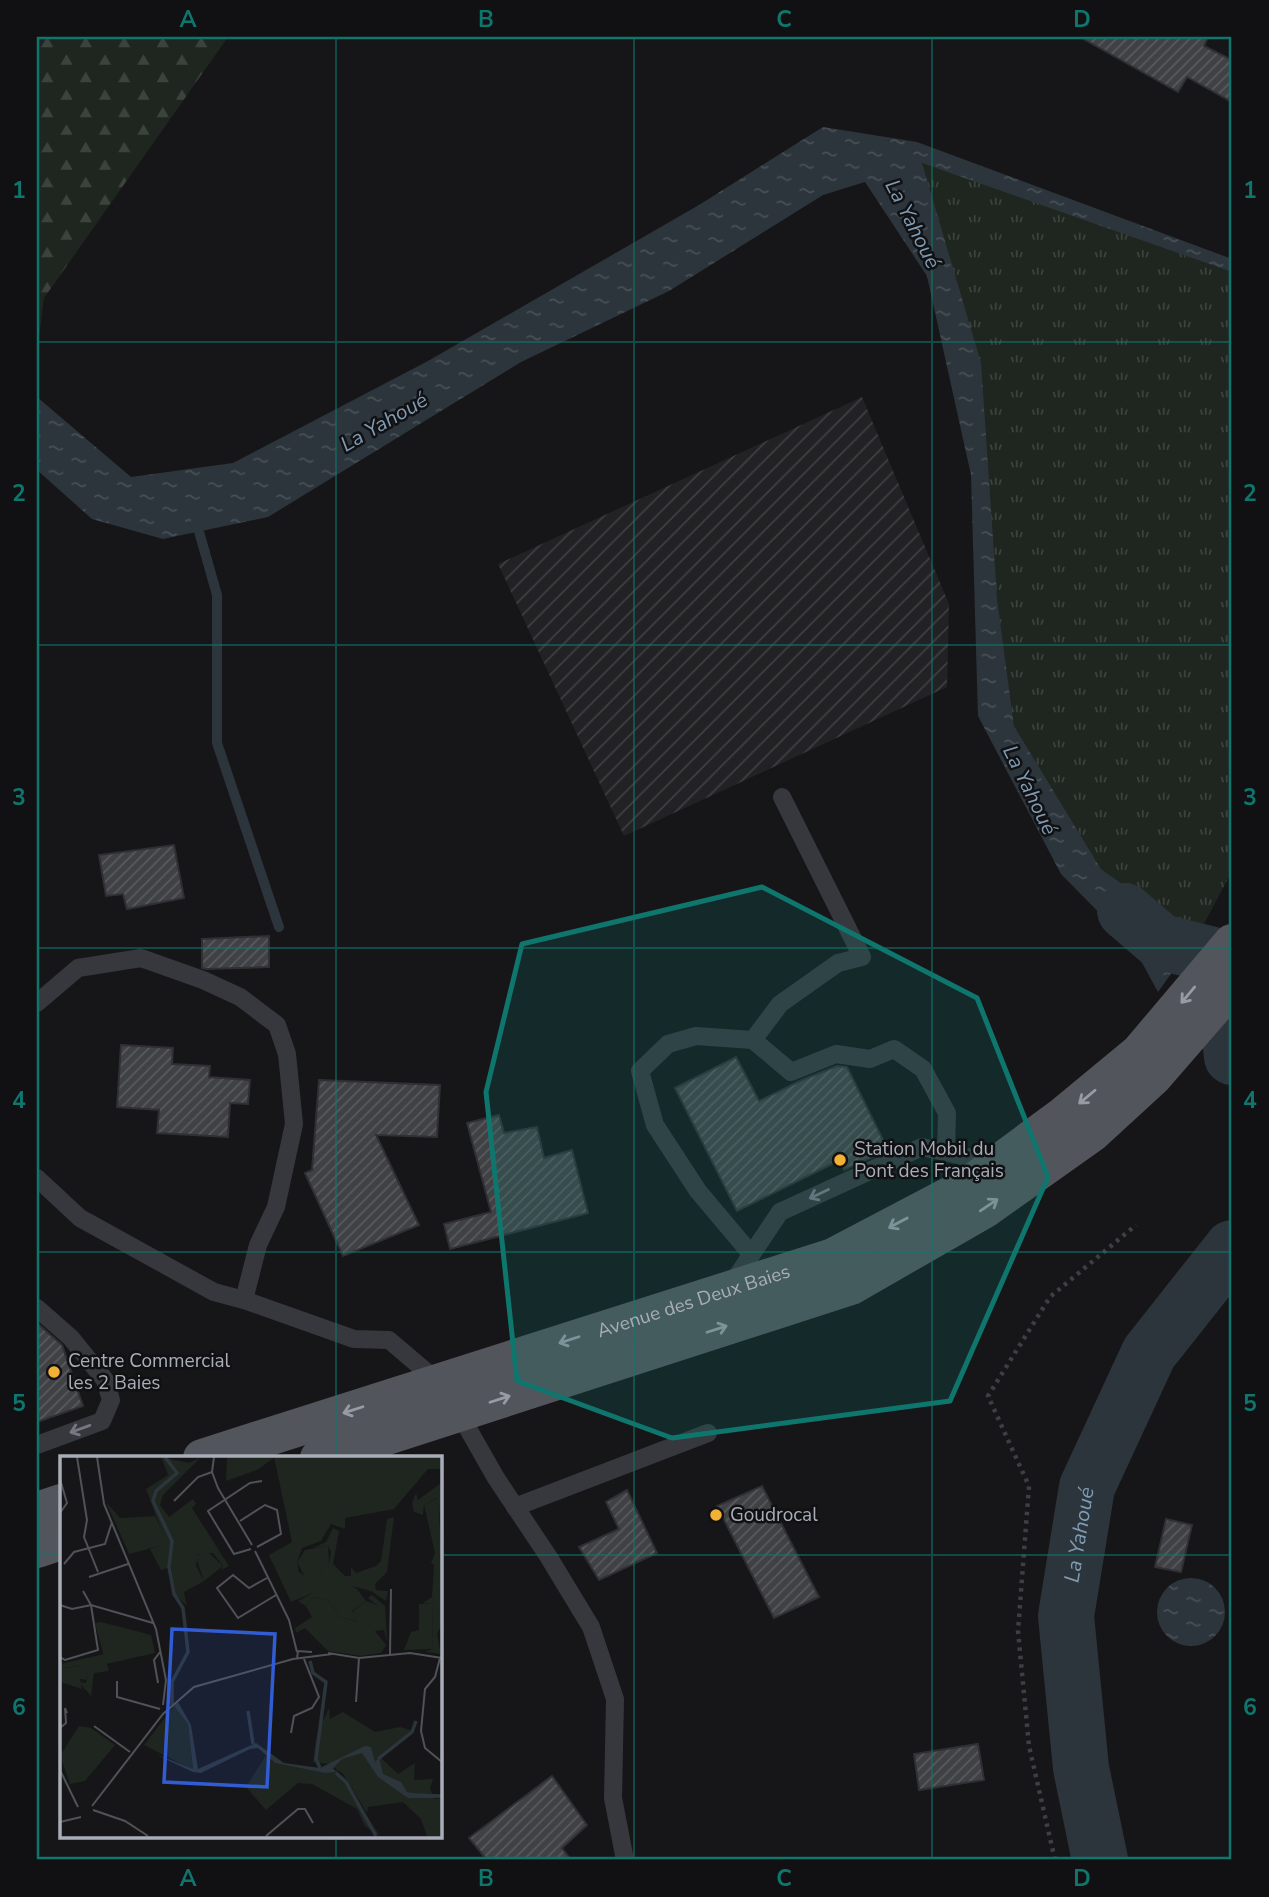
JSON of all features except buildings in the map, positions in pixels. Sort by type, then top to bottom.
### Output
[{"type":"main road","points":[[1146,1065],[1232,943]]},
{"type":"main road","points":[[1146,1065],[1232,986]]},
{"type":"main road","name":"Avenue des Deux Baies","points":[[208,1456],[833,1257],[968,1186],[1065,1115],[1146,1065]]},
{"type":"main road","name":"Avenue des Deux Baies","points":[[325,1456],[851,1286],[985,1209],[1092,1133],[1146,1065]]},
{"type":"main road","points":[[37,1511],[60,1503]]},
{"type":"main road","points":[[37,1549],[60,1541]]},
{"type":"lane","points":[[753,1040],[780,1004],[838,963],[862,957],[782,797]]},
{"type":"lane","points":[[37,1003],[78,968],[141,958],[203,980],[240,997],[277,1025],[287,1054],[294,1124],[276,1207],[258,1245],[244,1300]]},
{"type":"lane","points":[[751,1254],[698,1191],[655,1125],[640,1071],[668,1044],[696,1036],[753,1040],[791,1072],[836,1054],[870,1059],[894,1049],[923,1069],[947,1113],[946,1152]]},
{"type":"lane","points":[[727,1290],[780,1212],[922,1147],[998,1164]]},
{"type":"lane","points":[[37,1178],[80,1218],[214,1292],[354,1339],[389,1340],[429,1374],[435,1384]]},
{"type":"lane","points":[[37,1308],[71,1338],[105,1380],[111,1400],[102,1421],[37,1445]]},
{"type":"lane","points":[[459,1413],[496,1478],[548,1556],[591,1628],[615,1699],[613,1798],[625,1860]]},
{"type":"lane","points":[[515,1507],[708,1433]]},
{"type":"path","points":[[1055,1860],[1029,1746],[1018,1631],[1029,1486],[988,1396],[1050,1297],[1136,1225]]},
{"type":"highlighted area","points":[[762,887],[977,998],[1048,1177],[950,1401],[672,1438],[517,1381],[486,1092],[522,944]]},
{"type":"shaded area","points":[[862,397],[949,604],[947,687],[624,836],[498,564]]},
{"type":"green space","points":[[37,37],[228,37],[44,298],[37,352]]},
{"type":"green space","points":[[922,162],[1232,272],[1232,871],[1197,937],[1101,869],[1014,726],[997,598]]},
{"type":"water","points":[[823,127],[917,142],[1232,259],[1232,272],[922,163],[981,363],[997,598],[1014,726],[1101,869],[1197,937],[1158,992],[1134,948],[1061,874],[978,716],[971,475],[927,276],[865,182],[823,195],[669,291],[521,362],[268,517],[163,539],[92,519],[37,470],[37,397],[131,477],[233,463],[428,361],[699,205]]},
{"type":"water","points":[[1191,1578],[1204,1581],[1215,1588],[1222,1599],[1225,1612],[1222,1625],[1215,1636],[1204,1643],[1191,1646],[1178,1643],[1167,1636],[1160,1625],[1157,1612],[1160,1599],[1167,1588],[1178,1581]]},
{"type":"waterway","points":[[196,521],[217,595],[217,743],[279,927]]},
{"type":"waterway","name":"La Yahoué","points":[[1125,911],[1161,942],[1221,957],[1232,1057]]},
{"type":"waterway","name":"La Yahoué","points":[[1100,1860],[1081,1768],[1066,1616],[1087,1487],[1149,1353],[1232,1248]]},
{"type":"place","name":"Station Mobil du Pont des Français","points":[[840,1160]]},
{"type":"place","name":"Centre Commercial les 2 Baies","points":[[54,1372]]},
{"type":"place","name":"Goudrocal","points":[[716,1515]]}]
